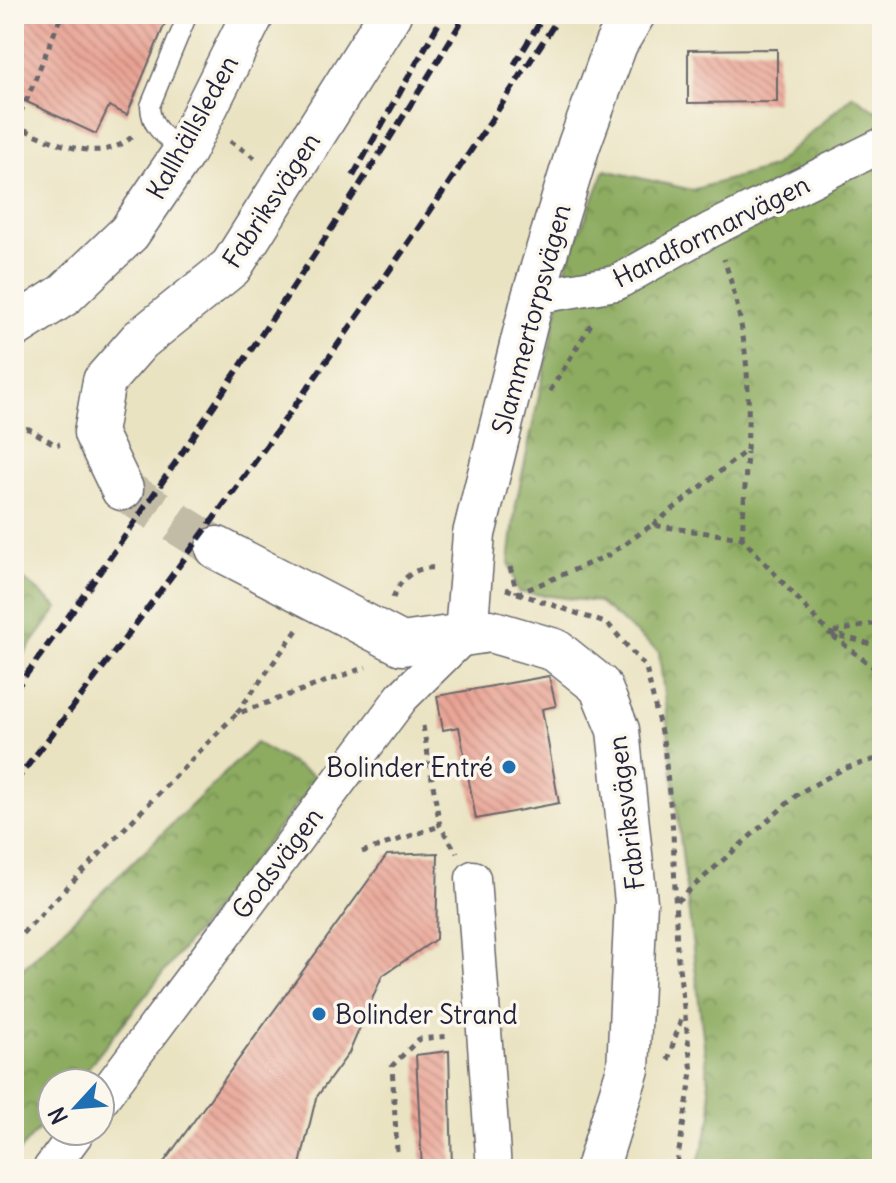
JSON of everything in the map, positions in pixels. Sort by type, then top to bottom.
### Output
[{"type":"street","name":"Kallhällsleden","points":[[14,327],[64,295],[129,233],[184,152],[253,14]]},
{"type":"street","name":"Fabriksvägen","points":[[122,489],[95,433],[104,381],[140,340],[231,267],[390,14]]},
{"type":"street","name":"Slammertorpsvägen","points":[[466,634],[474,534],[533,297],[579,145],[616,44],[634,14]]},
{"type":"street","name":"Handformarvägen","points":[[533,297],[616,283],[710,230],[882,145]]},
{"type":"street","name":"Fabriksvägen","points":[[217,548],[402,644],[490,631],[555,650],[600,686],[618,730],[636,902],[628,1069],[597,1169]]},
{"type":"street","name":"Godsvägen","points":[[116,1080],[402,697],[466,634]]},
{"type":"street","points":[[473,878],[494,1169]]},
{"type":"street","points":[[50,1169],[66,1147]]},
{"type":"lane","points":[[184,152],[157,129],[151,120],[150,106],[188,14]]},
{"type":"path","points":[[62,14],[14,124],[75,149],[109,151],[125,145],[151,120]]},
{"type":"path","points":[[222,135],[265,165]]},
{"type":"path","points":[[710,230],[716,234],[745,338],[750,402],[742,538]]},
{"type":"path","points":[[547,395],[616,283]]},
{"type":"path","points":[[14,427],[29,429],[56,445]]},
{"type":"path","points":[[236,714],[366,667],[397,588],[406,576],[418,569],[432,567],[518,592],[609,555],[747,450]]},
{"type":"path","points":[[652,525],[742,538],[829,633],[877,670],[882,691]]},
{"type":"path","points":[[509,562],[518,592]]},
{"type":"path","points":[[829,633],[882,622]]},
{"type":"path","points":[[14,942],[236,714],[298,629]]},
{"type":"path","points":[[829,633],[882,647]]},
{"type":"path","points":[[362,852],[440,826],[423,723]]},
{"type":"path","points":[[677,901],[799,793],[843,769],[882,757]]},
{"type":"path","points":[[397,1151],[392,1066],[419,1039],[448,1037]]},
{"type":"green space","points":[[853,95],[882,115],[882,1169],[696,1169],[712,1115],[659,652],[598,602],[518,592],[509,562],[516,504],[567,264],[605,170],[692,190],[772,167]]},
{"type":"green space","points":[[14,571],[58,608],[14,668]]},
{"type":"green space","points":[[256,743],[318,778],[89,1067],[36,1067],[36,1132],[14,1157],[14,977]]},
{"type":"building","points":[[14,14],[169,14],[127,115],[109,106],[96,134],[14,96]]},
{"type":"building","points":[[777,49],[777,102],[688,103],[688,50]]},
{"type":"building","name":"Bolinder Entré","points":[[549,676],[556,706],[542,709],[559,803],[476,819],[459,727],[443,730],[437,696]]},
{"type":"building","name":"Bolinder Strand","points":[[438,853],[436,939],[382,976],[349,1053],[316,1098],[299,1169],[159,1169],[387,855]]},
{"type":"building","points":[[449,1051],[452,1169],[422,1169],[416,1055]]},
{"type":"tunnel","points":[[122,489],[217,548]]},
{"type":"railway","points":[[353,176],[444,14]]},
{"type":"railway","points":[[14,691],[125,536],[263,332],[381,152],[466,14]]},
{"type":"railway","points":[[514,65],[545,14]]},
{"type":"railway","points":[[14,783],[157,595],[296,404],[561,14]]},
{"type":"place","name":"Bolinder Entré","points":[[509,767]]},
{"type":"place","name":"Bolinder Strand","points":[[319,1014]]}]
